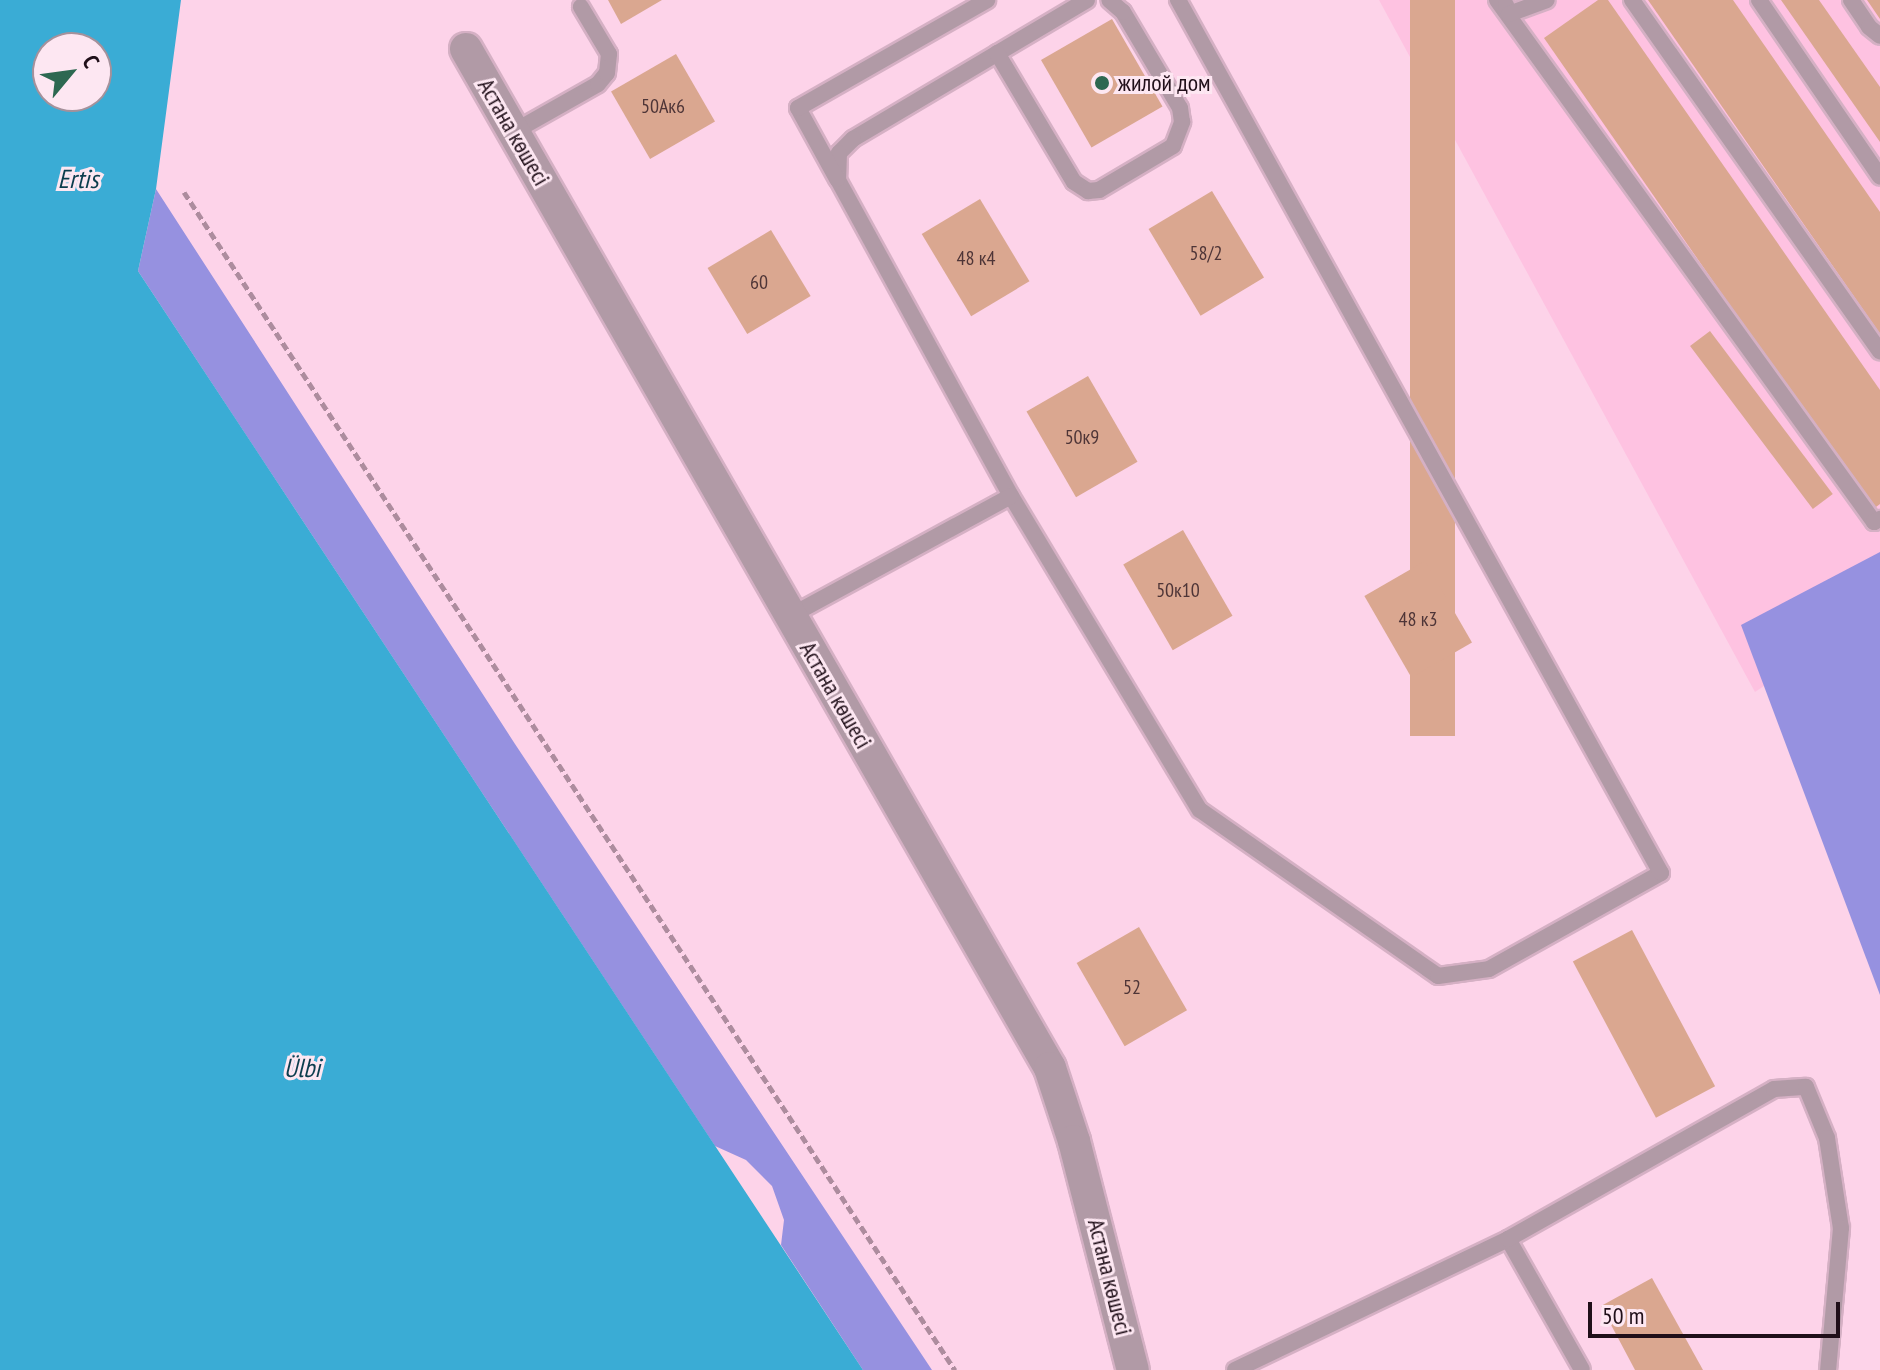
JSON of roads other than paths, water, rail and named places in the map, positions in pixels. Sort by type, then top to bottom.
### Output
[{"type":"street","name":"Астана көшесі","points":[[466,49],[1050,1068],[1074,1141],[1133,1370]]},
{"type":"lane","points":[[987,0],[798,108],[1011,496],[1200,810],[1438,976],[1489,969],[1661,873],[1178,0]]},
{"type":"lane","points":[[838,180],[839,153],[853,139],[1087,0]]},
{"type":"lane","points":[[997,53],[1074,182],[1088,191],[1099,190],[1173,146],[1182,122],[1180,108],[1123,12],[1109,0]]},
{"type":"lane","points":[[1497,0],[1507,7],[1874,522],[1880,519]]},
{"type":"lane","points":[[1507,7],[1547,0]]},
{"type":"lane","points":[[1632,0],[1880,351]]},
{"type":"lane","points":[[1759,0],[1880,177]]},
{"type":"lane","points":[[1851,0],[1869,27],[1880,36]]},
{"type":"lane","points":[[515,131],[598,84],[607,73],[609,54],[581,7]]},
{"type":"lane","points":[[790,616],[1011,496]]},
{"type":"lane","points":[[1235,1370],[1508,1239],[1774,1089],[1806,1087],[1827,1138],[1841,1228],[1828,1370]]},
{"type":"lane","points":[[1508,1239],[1582,1370]]},
{"type":"water","name":"Ülbi","points":[[0,0],[181,0],[156,189],[138,271],[863,1370],[0,1370]]},
{"type":"place","name":"жилой дом","points":[[1102,83]]},
{"type":"water label","name":"Ertis","points":[[78,179]]}]
